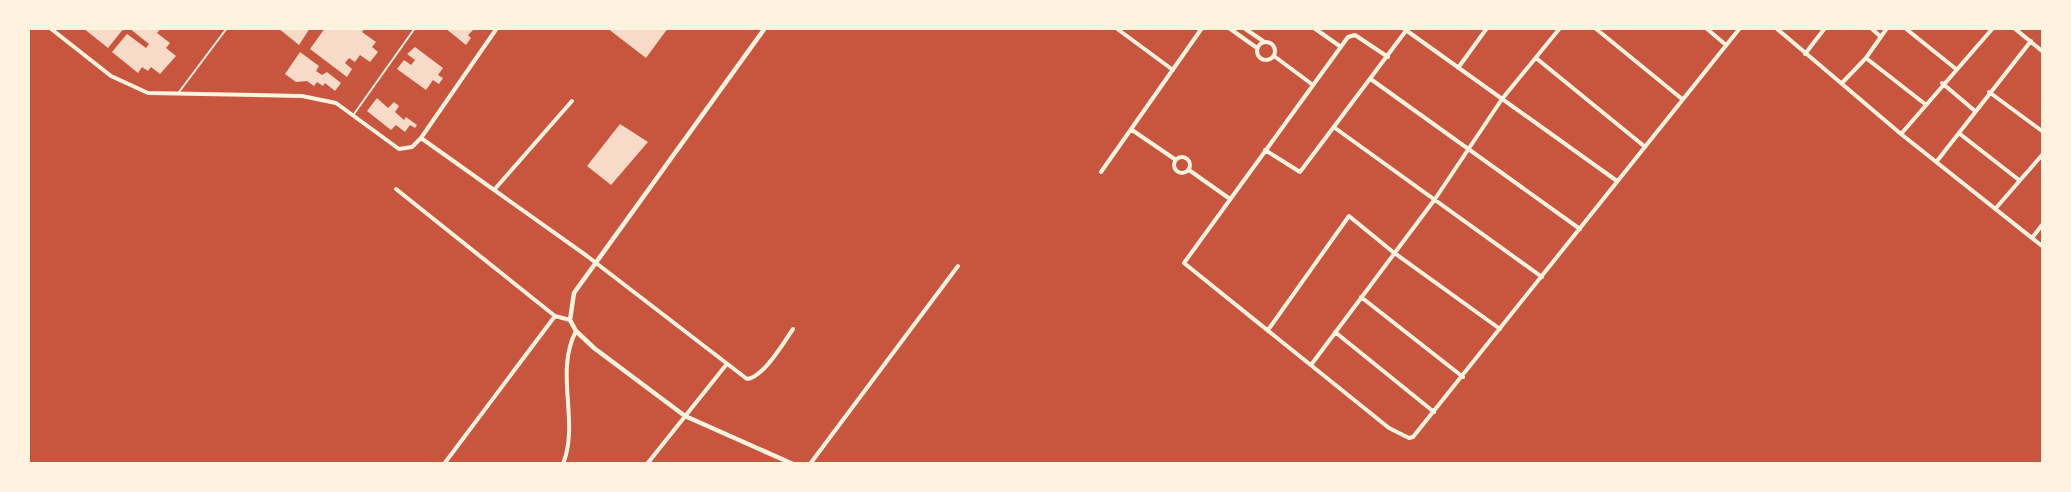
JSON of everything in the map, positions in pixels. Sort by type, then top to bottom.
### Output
[{"type":"street","points":[[50,28],[111,76],[135,89],[160,95],[302,96],[336,104],[354,114],[395,147],[406,149],[421,138],[497,29]]},
{"type":"street","points":[[765,28],[574,293],[570,320],[576,331],[594,348],[685,416],[793,464]]},
{"type":"street","points":[[1116,28],[1173,70]]},
{"type":"street","points":[[1101,172],[1202,28]]},
{"type":"street","points":[[1229,28],[1257,48],[1258,55],[1263,59],[1269,60],[1274,56],[1276,50],[1273,44],[1244,28]]},
{"type":"street","points":[[1314,28],[1341,47]]},
{"type":"street","points":[[1458,68],[1487,28]]},
{"type":"street","points":[[1311,365],[1393,252],[1435,199],[1502,99],[1560,28]]},
{"type":"street","points":[[1595,28],[1683,99]]},
{"type":"street","points":[[1706,28],[1726,45]]},
{"type":"street","points":[[1388,57],[1353,34],[1341,47],[1184,263],[1403,437],[1413,437],[1740,28]]},
{"type":"street","points":[[1776,28],[1901,134],[2043,246]]},
{"type":"street","points":[[1805,54],[1825,28]]},
{"type":"street","points":[[1871,28],[1881,37]]},
{"type":"street","points":[[1842,83],[1866,58],[1887,28]]},
{"type":"street","points":[[1905,28],[1956,69]]},
{"type":"street","points":[[1901,134],[1942,83],[1993,28]]},
{"type":"street","points":[[2014,28],[2040,50],[2043,41]]},
{"type":"street","points":[[1265,150],[1300,172],[1372,80],[1406,29],[1617,181]]},
{"type":"street","points":[[1257,48],[1264,41]]},
{"type":"street","points":[[1937,161],[2031,41]]},
{"type":"street","points":[[1274,56],[1314,85]]},
{"type":"street","points":[[1536,58],[1644,146]]},
{"type":"street","points":[[1866,58],[1925,104]]},
{"type":"street","points":[[1372,80],[1580,229]]},
{"type":"street","points":[[1942,83],[1975,111]]},
{"type":"street","points":[[1989,92],[2043,131]]},
{"type":"street","points":[[494,190],[572,101]]},
{"type":"street","points":[[1335,128],[1542,278]]},
{"type":"street","points":[[1132,130],[1176,160]]},
{"type":"street","points":[[1960,134],[2019,180]]},
{"type":"street","points":[[421,138],[596,264],[747,379],[754,378],[793,329]]},
{"type":"street","points":[[1996,208],[2043,154]]},
{"type":"street","points":[[1181,157],[1188,158],[1191,164],[1189,170],[1184,173],[1178,172],[1174,166],[1176,160],[1181,157]]},
{"type":"street","points":[[2037,161],[2043,165]]},
{"type":"street","points":[[1189,170],[1230,199]]},
{"type":"street","points":[[396,189],[555,316],[570,320]]},
{"type":"street","points":[[1268,330],[1349,216],[1393,252],[1500,328]]},
{"type":"street","points":[[2032,238],[2043,225]]},
{"type":"street","points":[[810,464],[958,266]]},
{"type":"street","points":[[1361,297],[1463,377]]},
{"type":"street","points":[[444,464],[555,316]]},
{"type":"street","points":[[563,464],[568,445],[567,356],[576,331]]},
{"type":"street","points":[[1335,332],[1434,412]]},
{"type":"street","points":[[647,464],[726,364]]},
{"type":"lane","points":[[177,94],[227,28]]},
{"type":"lane","points":[[354,114],[415,28]]},
{"type":"building","points":[[83,28],[124,28],[108,48]]},
{"type":"building","points":[[129,28],[161,28],[157,33],[170,43],[166,48],[176,56],[160,74],[151,67],[148,71],[142,67],[138,73],[112,52],[127,34],[146,48],[149,44]]},
{"type":"building","points":[[278,28],[310,28],[299,45]]},
{"type":"building","points":[[325,28],[365,28],[362,32],[376,42],[372,47],[378,52],[370,62],[360,55],[355,62],[349,58],[345,63],[352,69],[347,77],[310,49]]},
{"type":"building","points":[[445,28],[471,28],[473,30],[468,35],[471,38],[466,45]]},
{"type":"building","points":[[607,28],[668,28],[646,58]]},
{"type":"building","points":[[415,47],[443,68],[438,75],[443,78],[439,84],[433,80],[426,90],[397,69],[404,60],[411,65],[415,60],[407,54]]},
{"type":"building","points":[[300,52],[319,66],[316,71],[322,75],[327,72],[341,83],[335,91],[325,83],[323,86],[317,82],[314,86],[307,81],[296,82],[285,74]]},
{"type":"building","points":[[377,98],[388,108],[394,102],[399,106],[395,112],[404,120],[406,117],[417,125],[415,128],[410,125],[405,132],[396,125],[391,130],[367,111]]},
{"type":"building","points":[[620,124],[648,142],[611,185],[587,166]]}]
